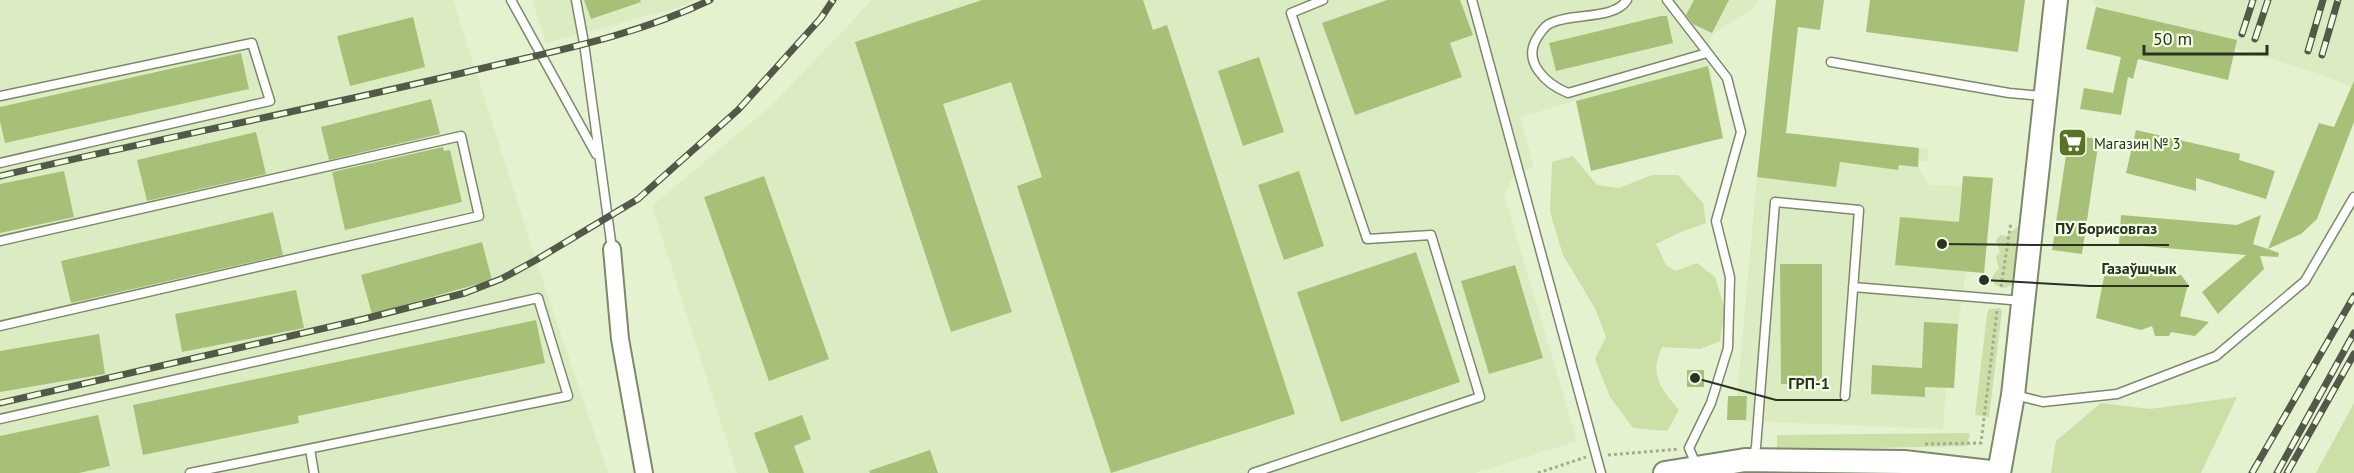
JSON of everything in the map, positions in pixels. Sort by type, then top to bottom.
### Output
[{"type":"street","points":[[1665,473],[1696,463],[1752,460],[1904,462],[1999,473],[2013,395],[2056,0]]},
{"type":"street","points":[[612,249],[620,339],[644,473]]},
{"type":"lane","points":[[511,0],[600,160]]},
{"type":"lane","points":[[576,0],[612,249]]},
{"type":"lane","points":[[1252,473],[1480,397],[1431,235],[1367,239],[1291,13],[1323,0]]},
{"type":"lane","points":[[1472,0],[1600,473]]},
{"type":"lane","points":[[1627,0],[1623,6],[1611,12],[1561,20],[1548,25],[1532,46],[1533,62],[1538,71],[1554,87],[1568,93],[1707,53]]},
{"type":"lane","points":[[1667,0],[1726,78],[1741,132],[1716,221],[1730,277],[1728,348],[1696,463]]},
{"type":"lane","points":[[0,96],[252,43],[270,101],[0,163]]},
{"type":"lane","points":[[1831,62],[2008,93],[2044,96]]},
{"type":"lane","points":[[0,241],[461,136],[479,216],[0,326]]},
{"type":"lane","points":[[2013,395],[2043,402],[2117,394],[2216,356],[2305,281],[2354,197]]},
{"type":"lane","points":[[1752,460],[1756,447],[1775,202],[1859,210],[1845,396]]},
{"type":"lane","points":[[1853,288],[2024,301]]},
{"type":"lane","points":[[0,419],[538,298],[568,396],[190,473]]},
{"type":"lane","points":[[310,448],[314,473]]},
{"type":"path","points":[[1922,444],[1981,443],[2011,220]]},
{"type":"path","points":[[1538,473],[1586,457],[1597,456],[1696,463]]},
{"type":"shaded area","points":[[0,0],[453,0],[536,260],[608,473],[0,473]]},
{"type":"shaded area","points":[[532,0],[695,0],[677,8],[546,43]]},
{"type":"shaded area","points":[[872,0],[1758,0],[1754,8],[1712,34],[1707,53],[1723,138],[1591,171],[1576,101],[1520,117],[1534,167],[1514,176],[1504,194],[1577,441],[1475,473],[737,473],[652,206],[772,105]]},
{"type":"shaded area","points":[[2093,0],[2354,0],[2354,88],[2317,73],[2096,7]]},
{"type":"shaded area","points":[[1901,147],[1929,149],[1928,161],[1919,161],[1918,167],[1928,185],[1962,186],[1963,176],[1993,178],[1984,273],[1966,272],[1958,324],[1954,388],[1946,388],[1943,429],[1727,420],[1728,396],[1737,396],[1757,177],[1836,187],[1840,162],[1898,170]]},
{"type":"shaded area","points":[[1573,156],[1597,185],[1619,188],[1652,175],[1678,175],[1703,203],[1706,223],[1656,244],[1666,265],[1676,271],[1697,263],[1715,277],[1725,310],[1720,341],[1700,349],[1662,347],[1656,366],[1658,381],[1679,410],[1667,431],[1633,428],[1610,397],[1595,359],[1606,337],[1596,310],[1563,255],[1550,212],[1552,162]]},
{"type":"shaded area","points":[[2018,226],[2022,228],[2014,284],[2005,288],[1995,285],[1992,278],[1999,268],[1996,256],[2000,252],[1996,240],[2000,235],[2007,236]]},
{"type":"shaded area","points":[[2000,308],[2002,311],[1989,417],[1975,415],[1987,314],[1989,309]]},
{"type":"shaded area","points":[[2237,397],[2201,473],[2051,473],[2056,441],[2101,403],[2150,409]]},
{"type":"shaded area","points":[[2354,403],[2354,473],[2316,473]]},
{"type":"shaded area","points":[[1970,433],[1967,446],[1777,450],[1777,435]]},
{"type":"building","points":[[584,0],[640,0],[641,2],[591,19]]},
{"type":"building","points":[[982,0],[1143,0],[1153,30],[1167,25],[1295,414],[1111,473],[1017,186],[1042,177],[1011,82],[943,104],[1012,312],[951,332],[855,42]]},
{"type":"building","points":[[1387,0],[1460,0],[1473,35],[1450,43],[1462,77],[1355,115],[1322,23]]},
{"type":"building","points":[[1694,0],[1729,0],[1712,33],[1693,24],[1686,15]]},
{"type":"building","points":[[1776,0],[1824,0],[1820,30],[1798,27],[1786,133],[1919,148],[1918,167],[1899,165],[1898,170],[1840,162],[1836,187],[1757,177]]},
{"type":"building","points":[[1870,0],[2025,0],[2018,52],[1866,32]]},
{"type":"building","points":[[2096,7],[2237,40],[2228,80],[2138,59],[2133,79],[2128,77],[2121,115],[2080,109],[2084,88],[2113,93],[2121,57],[2086,49]]},
{"type":"building","points":[[1667,16],[1673,43],[1556,71],[1549,43]]},
{"type":"building","points":[[413,17],[425,67],[350,86],[337,36]]},
{"type":"building","points":[[241,53],[249,89],[5,143],[0,121],[0,107]]},
{"type":"building","points":[[1259,57],[1284,132],[1243,146],[1218,71]]},
{"type":"building","points":[[1708,66],[1723,138],[1591,171],[1576,101]]},
{"type":"building","points":[[2354,81],[2354,122],[2317,219],[2301,234],[2268,249],[2319,123],[2334,127]]},
{"type":"building","points":[[431,99],[440,134],[329,160],[321,127]]},
{"type":"building","points":[[2136,130],[2240,154],[2239,160],[2275,171],[2266,199],[2196,178],[2196,191],[2126,173]]},
{"type":"building","points":[[256,132],[266,174],[147,201],[137,160]]},
{"type":"building","points":[[2069,135],[2099,139],[2082,254],[2052,250]]},
{"type":"building","points":[[443,147],[444,151],[450,150],[462,202],[345,230],[332,172]]},
{"type":"building","points":[[64,171],[74,217],[0,233],[0,184]]},
{"type":"building","points":[[1299,171],[1324,246],[1284,260],[1258,185]]},
{"type":"building","points":[[764,176],[829,359],[769,381],[704,197]]},
{"type":"building","points":[[1963,176],[1993,178],[1984,273],[1895,265],[1900,217],[1959,222]]},
{"type":"building","points":[[273,212],[283,255],[71,303],[61,261]]},
{"type":"building","points":[[2121,215],[2237,225],[2261,215],[2253,244],[2279,253],[2278,257],[2260,256],[2264,269],[2218,314],[2202,292],[2246,255],[2119,244]]},
{"type":"building","points":[[482,242],[492,280],[372,314],[361,275]]},
{"type":"building","points":[[1416,252],[1460,382],[1341,422],[1297,292]]},
{"type":"building","points":[[1780,264],[1822,264],[1822,385],[1781,384]]},
{"type":"building","points":[[1515,265],[1543,358],[1489,374],[1461,281]]},
{"type":"building","points":[[2105,272],[2181,275],[2188,284],[2180,316],[2209,322],[2195,336],[2171,332],[2169,336],[2155,336],[2152,326],[2141,330],[2096,318]]},
{"type":"building","points":[[296,290],[304,328],[182,352],[175,314]]},
{"type":"building","points":[[536,320],[545,363],[298,416],[299,423],[143,455],[133,405]]},
{"type":"building","points":[[1924,322],[1958,324],[1954,388],[1925,387],[1925,397],[1871,394],[1872,365],[1922,368]]},
{"type":"building","points":[[99,334],[105,374],[0,392],[0,351]]},
{"type":"building","points":[[1687,370],[1704,370],[1704,387],[1687,387]]},
{"type":"building","points":[[1728,396],[1747,396],[1746,420],[1727,420]]},
{"type":"building","points":[[98,415],[110,466],[79,473],[0,473],[0,436]]},
{"type":"building","points":[[802,415],[811,439],[794,446],[804,473],[769,473],[754,433]]},
{"type":"building","points":[[930,450],[938,473],[870,473],[869,471]]},
{"type":"railway","points":[[0,176],[565,49],[624,33],[682,13],[710,0]]},
{"type":"railway","points":[[0,403],[364,319],[465,293],[501,279],[638,199],[738,110],[821,18],[833,0]]},
{"type":"railway","points":[[2242,34],[2253,0]]},
{"type":"railway","points":[[2255,39],[2268,0]]},
{"type":"railway","points":[[2308,51],[2323,0]]},
{"type":"railway","points":[[2322,55],[2338,0]]},
{"type":"railway","points":[[2252,473],[2354,296]]},
{"type":"railway","points":[[2277,473],[2354,333]]},
{"type":"railway","points":[[2287,473],[2354,354]]},
{"type":"place","name":"Магазин № 3","points":[[2073,143]]},
{"type":"place","name":"ПУ Борисовгаз","points":[[1942,244]]},
{"type":"place","name":"Газаўшчык","points":[[1984,280]]},
{"type":"place","name":"ГРП-1","points":[[1695,378]]}]
